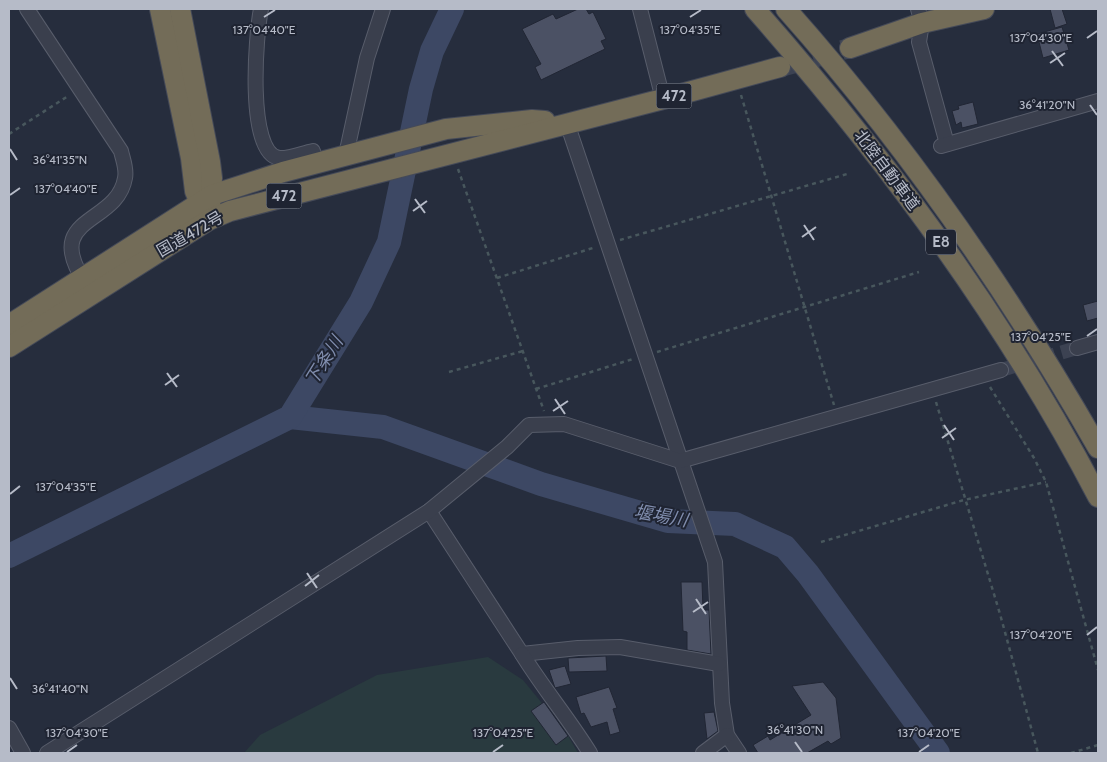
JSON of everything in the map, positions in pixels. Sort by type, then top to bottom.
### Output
[{"type":"highway","points":[[160,9],[209,220]]},
{"type":"highway","points":[[180,9],[210,162],[205,198]]},
{"type":"highway","name":"北陸自動車道","points":[[755,9],[884,164],[945,247],[1041,394],[1098,496]]},
{"type":"highway","name":"北陸自動車道","points":[[786,9],[866,103],[965,234],[1014,308],[1098,448]]},
{"type":"highway","points":[[850,48],[920,16],[984,9]]},
{"type":"highway","name":"国道472号","points":[[9,325],[87,286],[209,220],[237,209],[780,67]]},
{"type":"highway","name":"国道472号","points":[[9,347],[205,198],[247,183],[446,129],[532,120],[567,123]]},
{"type":"street","points":[[27,9],[121,151],[126,176],[118,194],[87,221],[74,237],[71,254],[87,286]]},
{"type":"street","points":[[262,9],[257,30],[255,86],[261,136],[270,154],[279,158],[313,151],[315,164]]},
{"type":"street","points":[[355,153],[367,58],[382,9]]},
{"type":"street","points":[[640,9],[663,99]]},
{"type":"street","points":[[920,16],[919,42],[944,145],[1098,101]]},
{"type":"street","points":[[567,123],[680,461],[693,490],[708,536],[715,562],[719,664],[727,735],[739,753]]},
{"type":"street","points":[[1077,348],[1098,342]]},
{"type":"street","points":[[47,753],[429,511],[507,447],[529,425],[564,424],[680,461],[1000,370]]},
{"type":"street","points":[[429,511],[522,654],[590,753]]},
{"type":"street","points":[[522,654],[578,648],[620,647],[719,664]]},
{"type":"street","points":[[9,728],[24,753]]},
{"type":"street","points":[[703,753],[727,735]]},
{"type":"path","points":[[736,79],[837,416]]},
{"type":"path","points":[[9,134],[80,88]]},
{"type":"path","points":[[445,155],[497,278],[549,424]]},
{"type":"path","points":[[497,278],[608,243],[847,174]]},
{"type":"path","points":[[536,388],[919,272]]},
{"type":"path","points":[[449,372],[523,351]]},
{"type":"path","points":[[983,375],[1034,458],[1046,482],[1098,670]]},
{"type":"path","points":[[932,390],[1000,614],[1038,753]]},
{"type":"path","points":[[821,542],[964,500],[1046,482]]},
{"type":"path","points":[[1071,753],[1098,745]]},
{"type":"shaded area","points":[[488,657],[523,680],[567,734],[578,753],[244,753],[260,735],[377,675]]},
{"type":"building","points":[[578,9],[586,9],[589,14],[593,12],[606,39],[601,41],[605,49],[541,80],[535,67],[541,64],[522,29],[553,14],[556,19]]},
{"type":"building","points":[[1050,9],[1062,9],[1067,24],[1055,28]]},
{"type":"building","points":[[1062,27],[1069,50],[1043,58],[1037,34]]},
{"type":"building","points":[[973,102],[978,124],[962,128],[961,122],[956,125],[952,111],[959,109],[958,106]]},
{"type":"building","points":[[1098,301],[1098,318],[1087,321],[1083,305]]},
{"type":"building","points":[[681,582],[702,582],[703,610],[709,610],[711,654],[687,650],[687,632],[683,631]]},
{"type":"building","points":[[606,656],[607,671],[569,672],[568,658]]},
{"type":"building","points":[[565,666],[571,684],[555,688],[549,670]]},
{"type":"building","points":[[823,682],[836,698],[841,738],[831,744],[828,741],[807,753],[758,753],[753,745],[768,736],[770,740],[811,715],[792,686]]},
{"type":"building","points":[[609,687],[617,708],[613,709],[620,732],[610,735],[607,722],[591,727],[584,713],[581,714],[576,697]]},
{"type":"building","points":[[544,702],[568,736],[556,745],[531,711]]},
{"type":"building","points":[[714,712],[718,731],[707,739],[704,713]]},
{"type":"waterway","name":"下条川","points":[[9,556],[290,417],[361,302],[389,242],[421,89],[432,51],[452,9]]},
{"type":"waterway","name":"堰場川","points":[[290,417],[383,427],[541,484],[668,521],[735,524],[785,547],[808,574],[938,753]]},
{"type":"tunnel","points":[[784,66],[850,48]]},
{"type":"tunnel","points":[[1001,370],[1077,348]]}]
